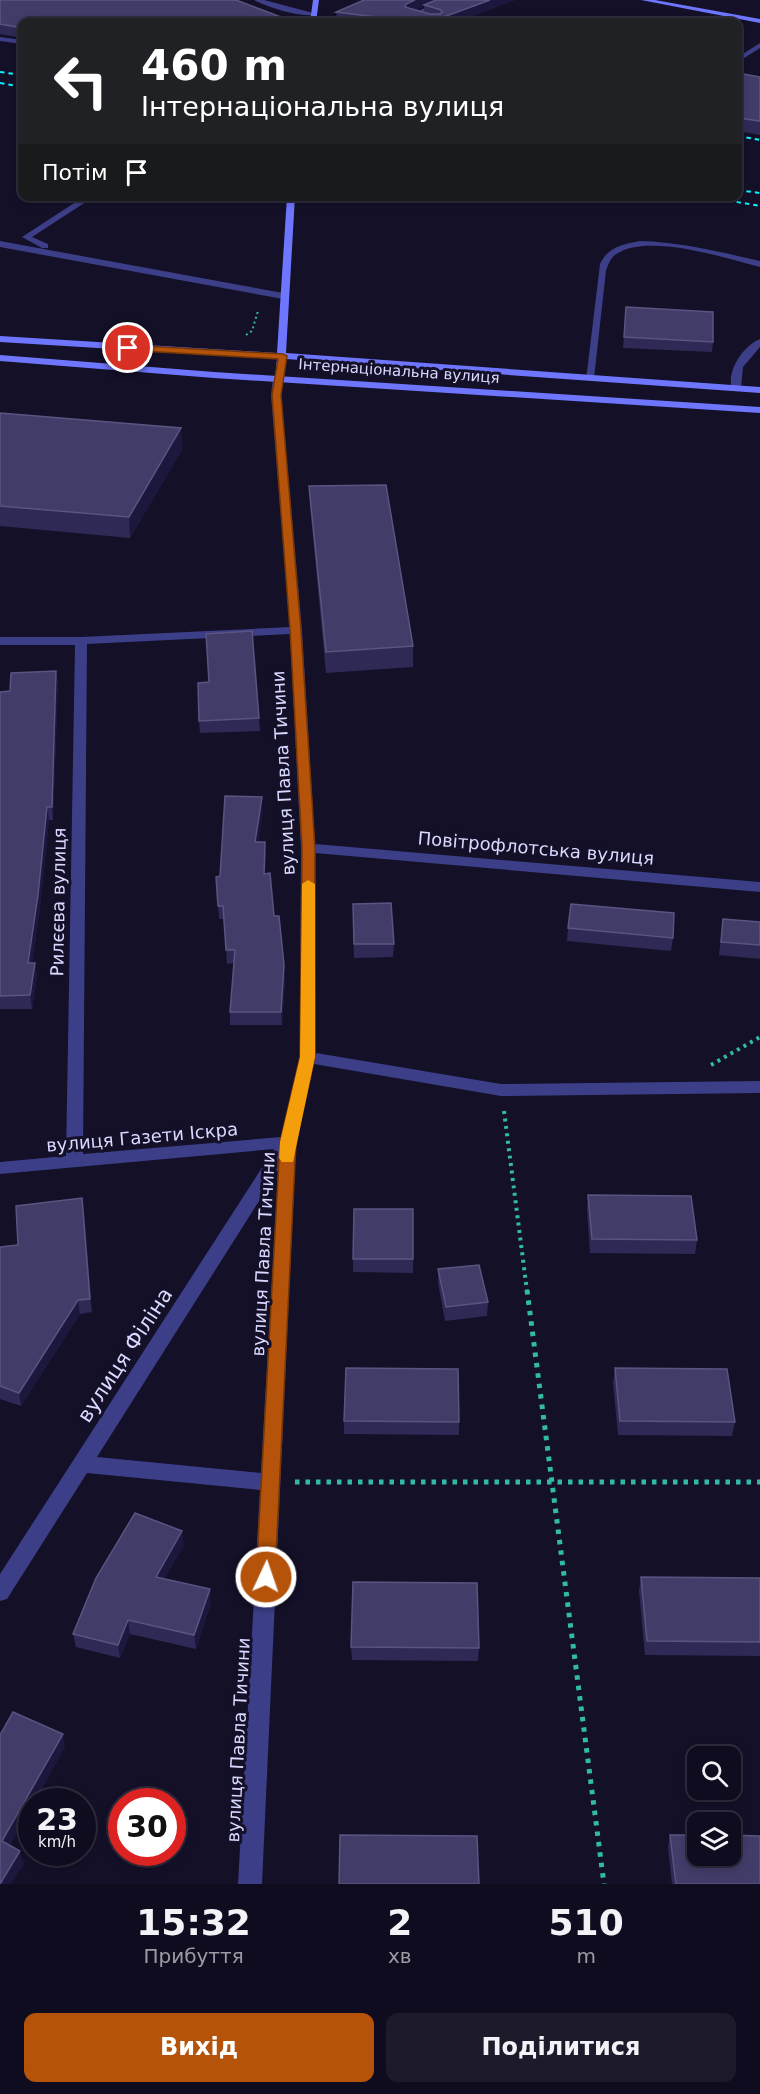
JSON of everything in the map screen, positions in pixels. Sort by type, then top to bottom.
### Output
[{"type":"main road","points":[[314,18],[316,0]]},
{"type":"main road","points":[[644,0],[760,21]]},
{"type":"main road","points":[[278,378],[283,356],[283,296],[291,201]]},
{"type":"main road","name":"Інтернаціональна вулиця","points":[[0,339],[283,356],[760,390]]},
{"type":"main road","name":"Інтернаціональна вулиця","points":[[0,358],[760,410]]},
{"type":"street","points":[[257,0],[292,11],[314,14]]},
{"type":"street","points":[[419,18],[410,16],[449,0]]},
{"type":"street","points":[[0,39],[18,41]]},
{"type":"street","points":[[742,57],[760,45]]},
{"type":"street","points":[[83,201],[26,237],[31,241],[101,264]]},
{"type":"street","points":[[0,244],[283,296]]},
{"type":"street","points":[[589,378],[602,271],[609,255],[616,250],[633,245],[659,244],[760,264]]},
{"type":"street","points":[[736,388],[735,371],[760,342]]},
{"type":"street","name":"вулиця Павла Тичини","points":[[250,1884],[288,1142],[308,1057],[308,848],[296,630],[276,395],[278,378]]},
{"type":"street","points":[[0,641],[81,641],[296,630]]},
{"type":"street","name":"Рилєєва вулиця","points":[[74,1163],[81,641]]},
{"type":"street","name":"Повітрофлотська вулиця","points":[[308,848],[760,887]]},
{"type":"street","points":[[308,1057],[501,1090],[674,1086],[759,1091]]},
{"type":"street","name":"вулиця Газети Іскра","points":[[0,1168],[288,1142]]},
{"type":"street","name":"вулиця Філіна","points":[[0,1592],[288,1142]]},
{"type":"street","points":[[82,1464],[270,1482]]},
{"type":"path","points":[[674,1086],[760,1038]]},
{"type":"path","points":[[501,1090],[604,1884]]},
{"type":"path","points":[[270,1482],[760,1482]]},
{"type":"building","points":[[0,0],[236,0],[283,18],[18,18],[18,27],[0,24]]},
{"type":"building","points":[[364,0],[415,0],[406,4],[405,7],[430,14],[440,14],[441,10],[424,5],[436,0],[490,0],[441,18],[385,18],[336,12]]},
{"type":"building","points":[[742,74],[760,77],[760,121],[742,119]]},
{"type":"building","points":[[626,307],[713,312],[713,342],[624,337]]},
{"type":"building","points":[[0,413],[181,428],[129,517],[0,506]]},
{"type":"building","points":[[386,485],[413,646],[326,652],[309,486]]},
{"type":"building","points":[[252,631],[259,718],[199,721],[198,683],[209,682],[206,634]]},
{"type":"building","points":[[56,671],[52,807],[47,807],[28,963],[35,963],[30,995],[0,996],[0,692],[10,691],[11,673]]},
{"type":"building","points":[[225,796],[262,797],[255,842],[265,842],[264,874],[270,873],[274,916],[279,916],[284,965],[281,1012],[230,1012],[235,950],[226,950],[223,906],[218,906],[216,877],[220,876]]},
{"type":"building","points":[[391,903],[394,944],[354,944],[353,904]]},
{"type":"building","points":[[571,904],[674,913],[673,938],[568,928]]},
{"type":"building","points":[[723,919],[760,922],[760,945],[721,942]]},
{"type":"building","points":[[588,1195],[691,1196],[697,1240],[592,1239]]},
{"type":"building","points":[[82,1198],[90,1299],[78,1300],[19,1393],[0,1386],[0,1247],[18,1245],[16,1206]]},
{"type":"building","points":[[354,1209],[413,1209],[413,1259],[353,1259]]},
{"type":"building","points":[[479,1265],[488,1302],[446,1307],[438,1269]]},
{"type":"building","points":[[346,1368],[458,1369],[459,1422],[344,1421]]},
{"type":"building","points":[[615,1368],[727,1369],[735,1422],[620,1421]]},
{"type":"building","points":[[135,1513],[182,1531],[156,1577],[210,1589],[194,1635],[128,1620],[118,1645],[73,1634],[96,1578]]},
{"type":"building","points":[[641,1577],[760,1578],[760,1642],[647,1641]]},
{"type":"building","points":[[353,1582],[477,1583],[479,1648],[351,1647]]},
{"type":"building","points":[[13,1712],[63,1734],[32,1788],[18,1788],[18,1813],[2,1841],[18,1850],[18,1854],[0,1884],[0,1735]]},
{"type":"building","points":[[340,1835],[477,1836],[479,1884],[339,1884]]},
{"type":"building","points":[[670,1835],[687,1835],[687,1866],[741,1866],[741,1835],[760,1836],[760,1884],[676,1884]]},
{"type":"railway","points":[[0,72],[18,74]]},
{"type":"railway","points":[[0,83],[18,86]]},
{"type":"railway","points":[[742,137],[760,140]]},
{"type":"railway","points":[[742,191],[760,193]]},
{"type":"railway","points":[[732,201],[760,206]]},
{"type":"slow traffic","points":[[287,1158],[288,1142],[308,1057],[308,884]]},
{"type":"route","points":[[128,348],[283,356],[276,395],[296,630],[308,848],[308,1057],[288,1142],[266,1577]]}]
